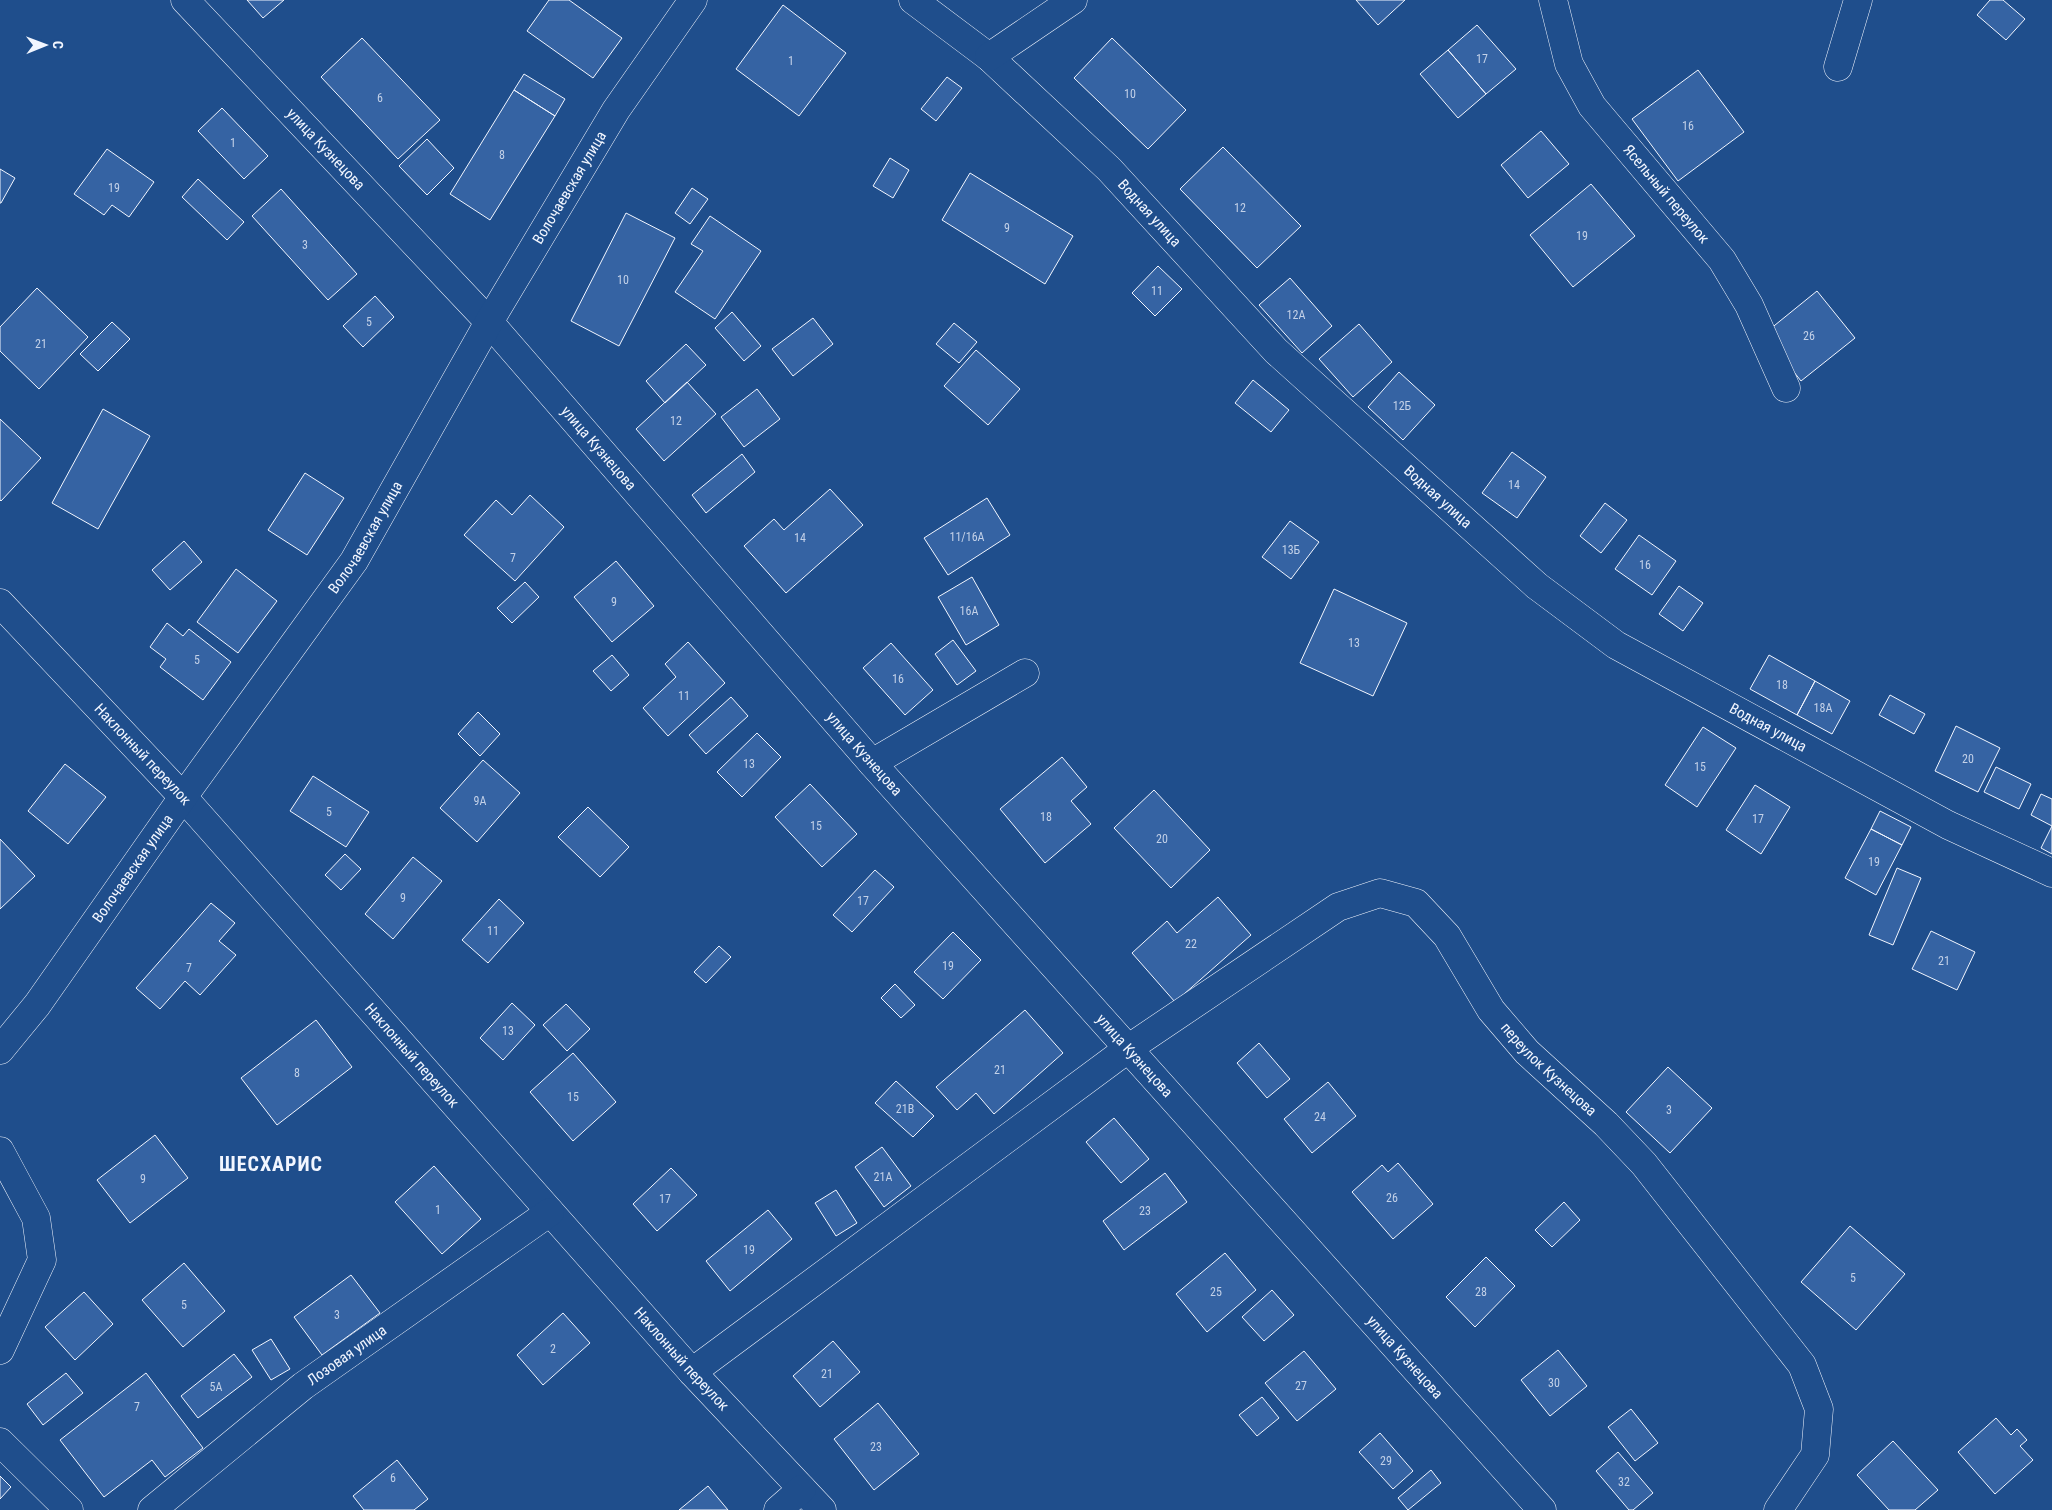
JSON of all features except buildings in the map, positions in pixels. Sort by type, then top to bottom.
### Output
[{"type":"street","name":"улица Кузнецова","points":[[186,0],[489,322],[872,763],[1542,1510]]},
{"type":"street","name":"Волочаевская улица","points":[[0,1050],[37,1005],[183,797],[354,561],[489,322],[616,110],[693,0]]},
{"type":"street","name":"Водная улица","points":[[913,0],[989,56],[1109,169],[1276,351],[1537,586],[1616,645],[1948,825],[2052,873]]},
{"type":"street","points":[[989,56],[1073,0]]},
{"type":"street","name":"Ясельный переулок","points":[[1552,0],[1569,64],[1592,106],[1722,260],[1749,305],[1786,388]]},
{"type":"street","points":[[1838,67],[1858,0]]},
{"type":"street","name":"Наклонный переулок","points":[[0,603],[183,797],[692,1372],[822,1510]]},
{"type":"street","points":[[872,763],[1025,673]]},
{"type":"street","name":"переулок Кузнецова","points":[[692,1372],[1129,1048],[1338,907],[1380,893],[1416,904],[1447,936],[1491,1010],[1527,1052],[1606,1124],[1644,1164],[1802,1365],[1819,1409],[1816,1455],[1778,1510]]},
{"type":"street","points":[[0,1151],[36,1218],[42,1260],[0,1350]]},
{"type":"street","name":"Лозовая улица","points":[[152,1510],[303,1386],[550,1212]]},
{"type":"street","points":[[0,1442],[69,1510]]},
{"type":"street","points":[[778,1510],[802,1489]]},
{"type":"district","name":"ШЕСХАРИС","points":[[271,1164]]}]
